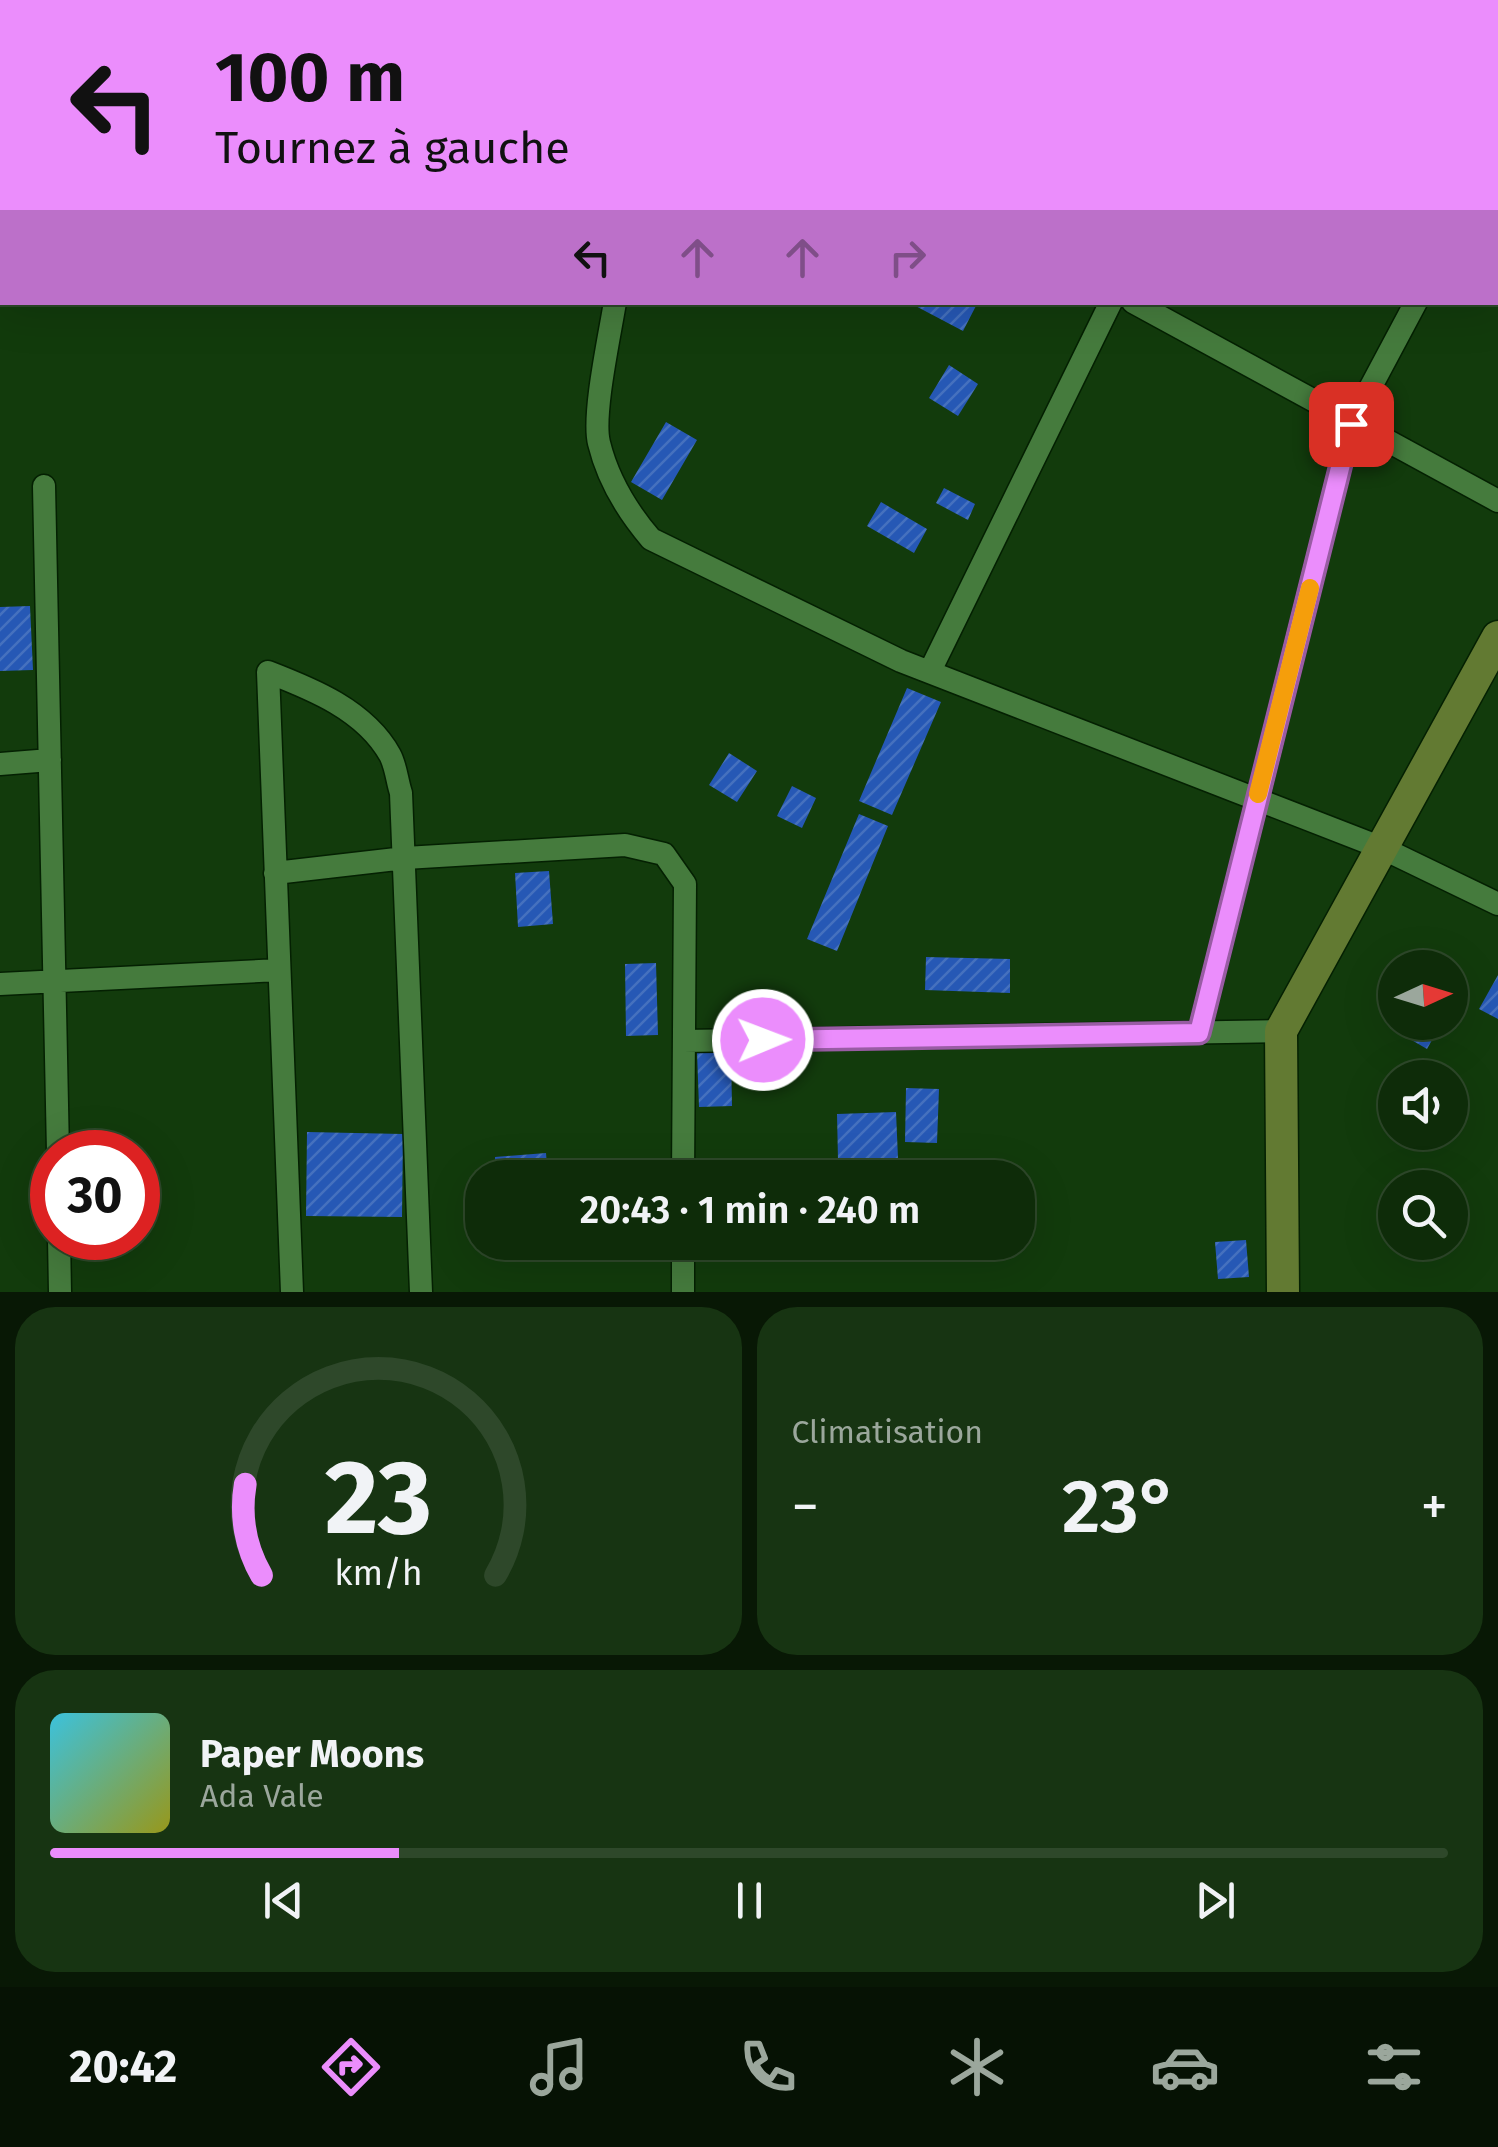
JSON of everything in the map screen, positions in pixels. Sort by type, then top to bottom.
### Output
[{"type":"street","points":[[615,305],[604,368],[598,440],[623,506],[650,539],[883,653],[1382,848],[1498,904]]},
{"type":"street","points":[[930,671],[1110,305]]},
{"type":"street","points":[[1138,305],[1498,501]]},
{"type":"street","points":[[1199,1033],[1351,424],[1414,305]]},
{"type":"street","points":[[44,486],[57,1130]]},
{"type":"street","points":[[1283,1292],[1281,1031],[1498,637]]},
{"type":"street","points":[[292,1292],[268,672],[322,693],[364,725],[390,755],[400,793],[421,1292]]},
{"type":"street","points":[[0,764],[50,760]]},
{"type":"street","points":[[275,872],[405,858],[625,845],[664,854],[685,884],[683,1160]]},
{"type":"street","points":[[0,984],[279,970]]},
{"type":"street","points":[[684,1041],[1281,1031]]},
{"type":"street","points":[[59,1260],[60,1292]]},
{"type":"street","points":[[683,1260],[683,1292]]},
{"type":"building","points":[[914,305],[976,305],[963,331]]},
{"type":"building","points":[[949,365],[978,384],[958,416],[929,398]]},
{"type":"building","points":[[666,422],[697,440],[662,500],[631,482]]},
{"type":"building","points":[[944,488],[975,504],[968,520],[936,503]]},
{"type":"building","points":[[881,502],[927,529],[914,553],[867,526]]},
{"type":"building","points":[[30,606],[33,670],[0,671],[0,607]]},
{"type":"building","points":[[907,688],[941,702],[892,815],[859,801]]},
{"type":"building","points":[[729,753],[757,771],[737,802],[709,785]]},
{"type":"building","points":[[792,786],[816,798],[802,828],[777,816]]},
{"type":"building","points":[[859,814],[888,826],[837,951],[807,939]]},
{"type":"building","points":[[549,871],[553,924],[518,927],[515,873]]},
{"type":"building","points":[[926,957],[1010,959],[1010,993],[925,990]]},
{"type":"building","points":[[656,963],[658,1035],[626,1036],[625,964]]},
{"type":"building","points":[[1498,975],[1498,1019],[1479,1009]]},
{"type":"building","points":[[1412,1040],[1432,1040],[1427,1049]]},
{"type":"building","points":[[697,1052],[731,1052],[732,1106],[699,1107]]},
{"type":"building","points":[[906,1088],[939,1089],[937,1143],[905,1142]]},
{"type":"building","points":[[896,1112],[898,1158],[838,1160],[837,1114]]},
{"type":"building","points":[[307,1132],[403,1134],[402,1217],[306,1216]]},
{"type":"building","points":[[546,1153],[547,1160],[495,1160]]},
{"type":"building","points":[[1246,1240],[1249,1277],[1218,1279],[1215,1242]]},
{"type":"slow traffic","points":[[1258,794],[1310,588]]},
{"type":"route","points":[[763,1040],[1199,1033],[1351,424]]}]
